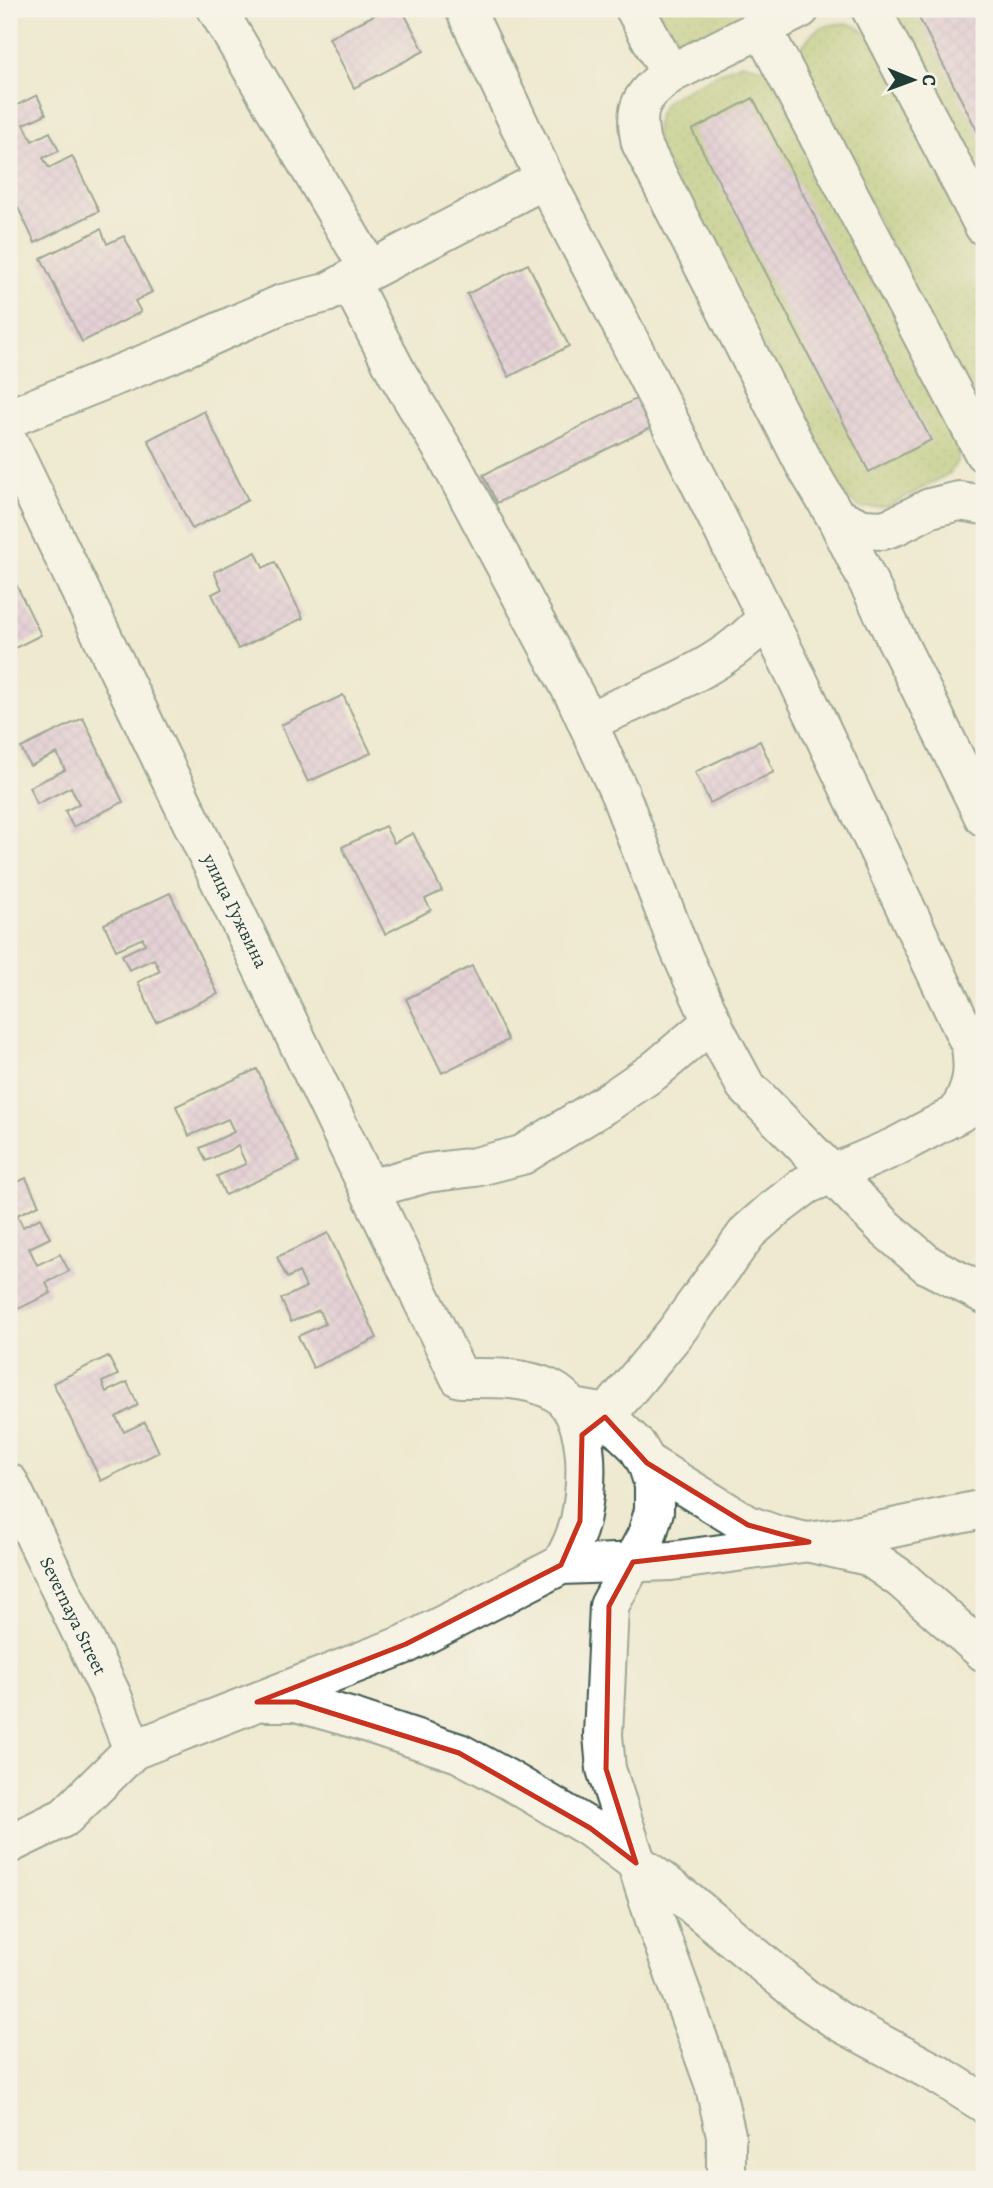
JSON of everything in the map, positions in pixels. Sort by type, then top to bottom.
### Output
[{"type":"street","points":[[217,9],[359,275],[397,373],[448,458],[587,723],[620,794],[679,948],[712,1022],[745,1085],[885,1228],[928,1265],[984,1294]]},
{"type":"street","points":[[465,9],[545,179],[611,304],[767,617],[978,1053],[974,1068],[972,1106],[895,1147],[806,1185],[748,1232],[675,1333],[587,1420],[586,1470],[580,1521],[561,1565]]},
{"type":"street","points":[[635,9],[670,74]]},
{"type":"street","points":[[800,9],[670,74],[651,88],[640,104],[636,121],[641,142],[804,463],[836,517],[984,817]]},
{"type":"street","points":[[871,9],[984,226]]},
{"type":"street","points":[[762,28],[984,453]]},
{"type":"street","points":[[9,418],[170,354],[282,304],[326,293],[545,179]]},
{"type":"street","name":"улица Гужвина","points":[[9,443],[460,1378],[501,1377],[551,1390],[587,1420]]},
{"type":"street","points":[[836,517],[863,529],[883,530],[930,508],[959,501],[984,505]]},
{"type":"street","points":[[587,723],[716,662],[767,617]]},
{"type":"street","points":[[369,1189],[427,1173],[475,1167],[522,1155],[654,1071],[712,1022]]},
{"type":"street","points":[[587,1420],[637,1446],[647,1463],[654,1485],[654,1510],[647,1535],[609,1606],[603,1735],[606,1769],[657,1926],[714,2083],[726,2134],[726,2179]]},
{"type":"street","points":[[647,1463],[748,1525],[776,1535],[868,1556],[901,1579],[984,1652]]},
{"type":"street","name":"Severnaya Street","points":[[9,1483],[112,1696],[133,1750]]},
{"type":"street","points":[[9,1843],[65,1817],[133,1750],[406,1644],[561,1565],[671,1561],[859,1535],[984,1509]]},
{"type":"street","points":[[257,1702],[296,1702],[459,1753],[590,1828],[688,1901],[806,1999],[840,2022],[939,2075],[984,2103]]},
{"type":"highlighted area","points":[[605,1417],[647,1463],[748,1525],[809,1542],[633,1562],[609,1606],[606,1769],[636,1863],[590,1828],[459,1753],[296,1702],[257,1702],[406,1644],[561,1565],[580,1521],[582,1435]]},
{"type":"green space","points":[[656,9],[775,9],[689,45],[670,30]]},
{"type":"green space","points":[[886,9],[984,9],[984,210]]},
{"type":"green space","points":[[846,23],[858,27],[877,42],[984,249],[984,437],[798,55],[816,30],[828,25]]},
{"type":"green space","points":[[741,63],[768,69],[962,443],[950,473],[888,507],[861,508],[850,500],[834,479],[657,145],[657,122],[666,102]]},
{"type":"building","points":[[386,9],[402,9],[424,51],[354,88],[329,38]]},
{"type":"building","points":[[984,9],[984,144],[915,10]]},
{"type":"building","points":[[37,95],[46,114],[24,124],[32,141],[50,132],[59,151],[43,158],[49,168],[72,156],[99,211],[35,243],[9,189],[9,109]]},
{"type":"building","points":[[753,98],[931,440],[869,472],[692,130]]},
{"type":"building","points":[[101,229],[107,244],[124,236],[152,292],[135,301],[141,312],[82,342],[41,258]]},
{"type":"building","points":[[528,264],[569,346],[509,377],[467,294]]},
{"type":"building","points":[[640,397],[654,426],[497,503],[483,475]]},
{"type":"building","points":[[204,411],[248,500],[192,529],[148,440]]},
{"type":"building","points":[[256,552],[263,568],[275,562],[303,618],[238,649],[212,594],[222,589],[214,572]]},
{"type":"building","points":[[9,570],[41,635],[9,651]]},
{"type":"building","points":[[343,695],[371,753],[308,782],[281,725]]},
{"type":"building","points":[[83,718],[123,802],[73,827],[65,811],[79,804],[71,787],[37,804],[29,787],[65,770],[57,753],[30,766],[21,748]]},
{"type":"building","points":[[760,741],[774,772],[710,803],[695,772]]},
{"type":"building","points":[[385,826],[394,843],[413,833],[442,891],[425,899],[431,910],[385,934],[342,847]]},
{"type":"building","points":[[170,893],[218,994],[156,1022],[138,982],[160,971],[154,959],[129,970],[122,955],[145,944],[143,938],[116,950],[104,924]]},
{"type":"building","points":[[472,966],[508,1040],[442,1073],[406,999]]},
{"type":"building","points":[[257,1069],[299,1162],[225,1195],[217,1176],[246,1164],[238,1146],[206,1161],[200,1148],[234,1132],[228,1119],[189,1136],[176,1106]]},
{"type":"building","points":[[26,1178],[39,1205],[17,1215],[23,1227],[40,1218],[50,1238],[29,1248],[37,1265],[60,1254],[69,1271],[46,1283],[51,1293],[14,1311],[9,1300],[9,1186]]},
{"type":"building","points":[[328,1233],[377,1338],[313,1368],[298,1336],[325,1324],[319,1310],[291,1322],[281,1299],[306,1287],[299,1272],[287,1278],[277,1257]]},
{"type":"building","points":[[108,1356],[118,1375],[102,1382],[106,1392],[127,1382],[138,1405],[116,1417],[124,1432],[145,1422],[159,1452],[101,1481],[53,1383]]}]
